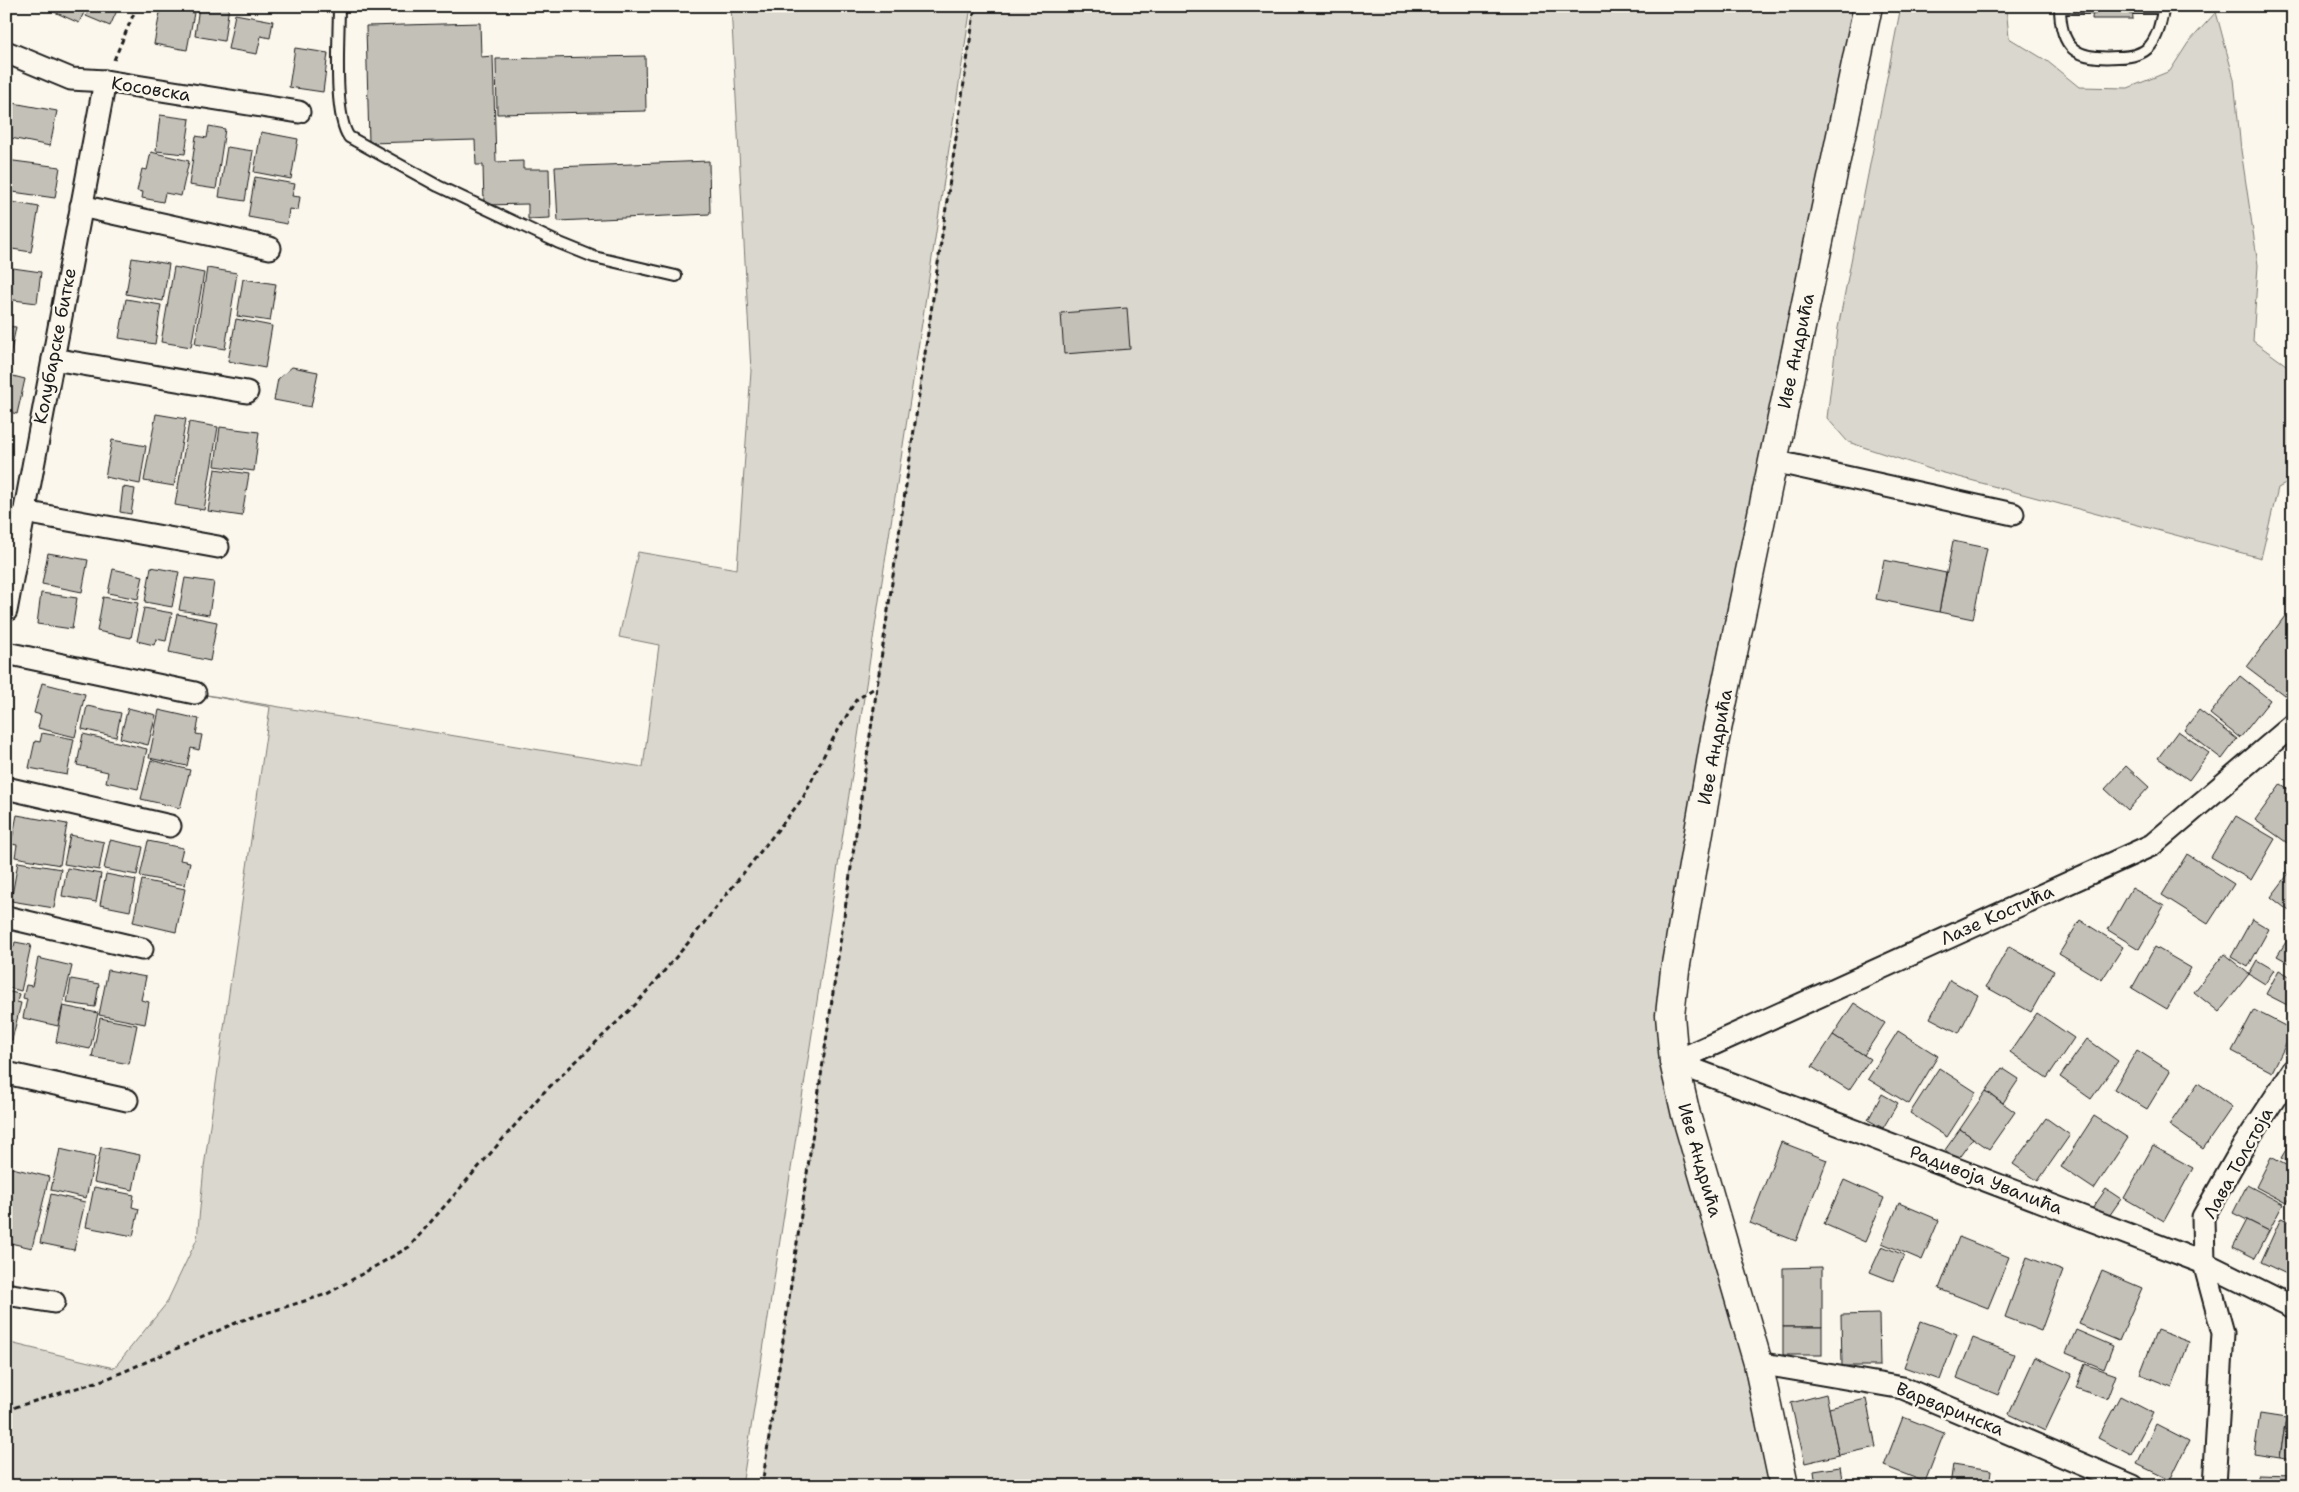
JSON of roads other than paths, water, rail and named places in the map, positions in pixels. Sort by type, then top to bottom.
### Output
[{"type":"street","name":"Иве Андрића","points":[[1784,1486],[1758,1363],[1686,1115],[1674,1062],[1670,1015],[1675,970],[1715,739],[1868,6]]},
{"type":"street","name":"Косовска","points":[[6,52],[71,79],[105,81],[299,112]]},
{"type":"street","name":"Колубарске битке","points":[[6,611],[105,81]]},
{"type":"street","points":[[81,206],[270,248]]},
{"type":"street","points":[[54,359],[246,392]]},
{"type":"street","points":[[1773,461],[2013,514]]},
{"type":"street","points":[[24,512],[218,547]]},
{"type":"street","points":[[6,652],[195,693]]},
{"type":"street","name":"Лазе Костића","points":[[1674,1062],[2152,845],[2293,725]]},
{"type":"street","points":[[6,788],[170,826]]},
{"type":"street","points":[[6,917],[142,949]]},
{"type":"street","name":"Радивоја Увалића","points":[[1674,1062],[2204,1263],[2293,1307]]},
{"type":"street","name":"Лава Толстоја","points":[[2214,1486],[2223,1333],[2204,1263],[2204,1217],[2244,1145],[2293,1070]]},
{"type":"street","points":[[6,1073],[127,1100]]},
{"type":"street","points":[[6,1294],[54,1302]]},
{"type":"street","name":"Варваринска","points":[[1758,1363],[1903,1388],[2133,1486]]},
{"type":"lane","points":[[339,6],[340,108],[344,130],[349,137],[438,186],[557,242],[594,257],[676,276]]},
{"type":"lane","points":[[2092,8],[2060,7],[2064,33],[2070,45],[2079,54],[2092,58],[2125,57],[2139,54],[2149,47],[2161,24],[2163,7],[2132,8]]}]
